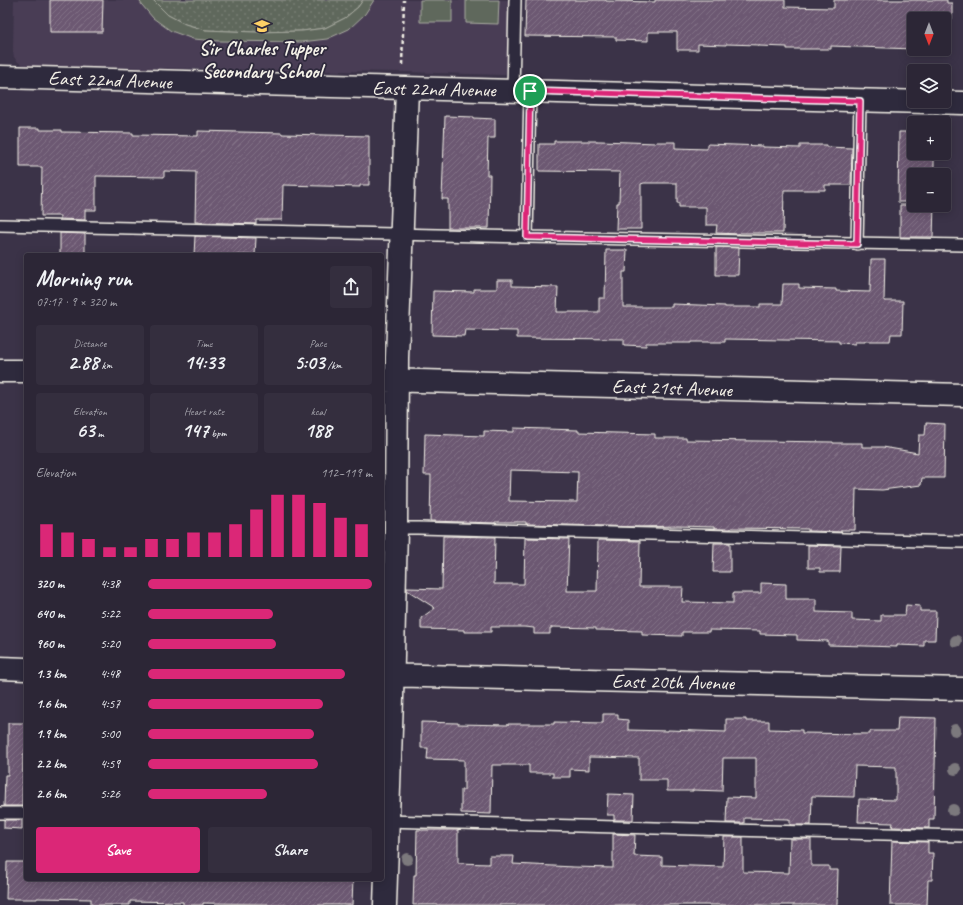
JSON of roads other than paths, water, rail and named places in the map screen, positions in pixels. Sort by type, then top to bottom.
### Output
[{"type":"street","name":"East 22nd Avenue","points":[[0,77],[963,103]]},
{"type":"street","points":[[385,905],[384,821],[387,675],[396,528],[390,380],[402,234],[407,89]]},
{"type":"street","points":[[0,370],[24,371]]},
{"type":"street","name":"East 21st Avenue","points":[[390,380],[963,395]]},
{"type":"street","points":[[0,668],[24,669]]},
{"type":"street","name":"East 20th Avenue","points":[[387,675],[963,689]]},
{"type":"lane","points":[[515,0],[522,91],[527,237]]},
{"type":"lane","points":[[857,244],[860,101]]},
{"type":"lane","points":[[0,225],[857,244],[963,245]]},
{"type":"lane","points":[[396,528],[963,542]]},
{"type":"lane","points":[[0,813],[24,813]]},
{"type":"lane","points":[[384,821],[963,836]]},
{"type":"place","name":"Sir Charles Tupper Secondary School","points":[[262,26]]}]
